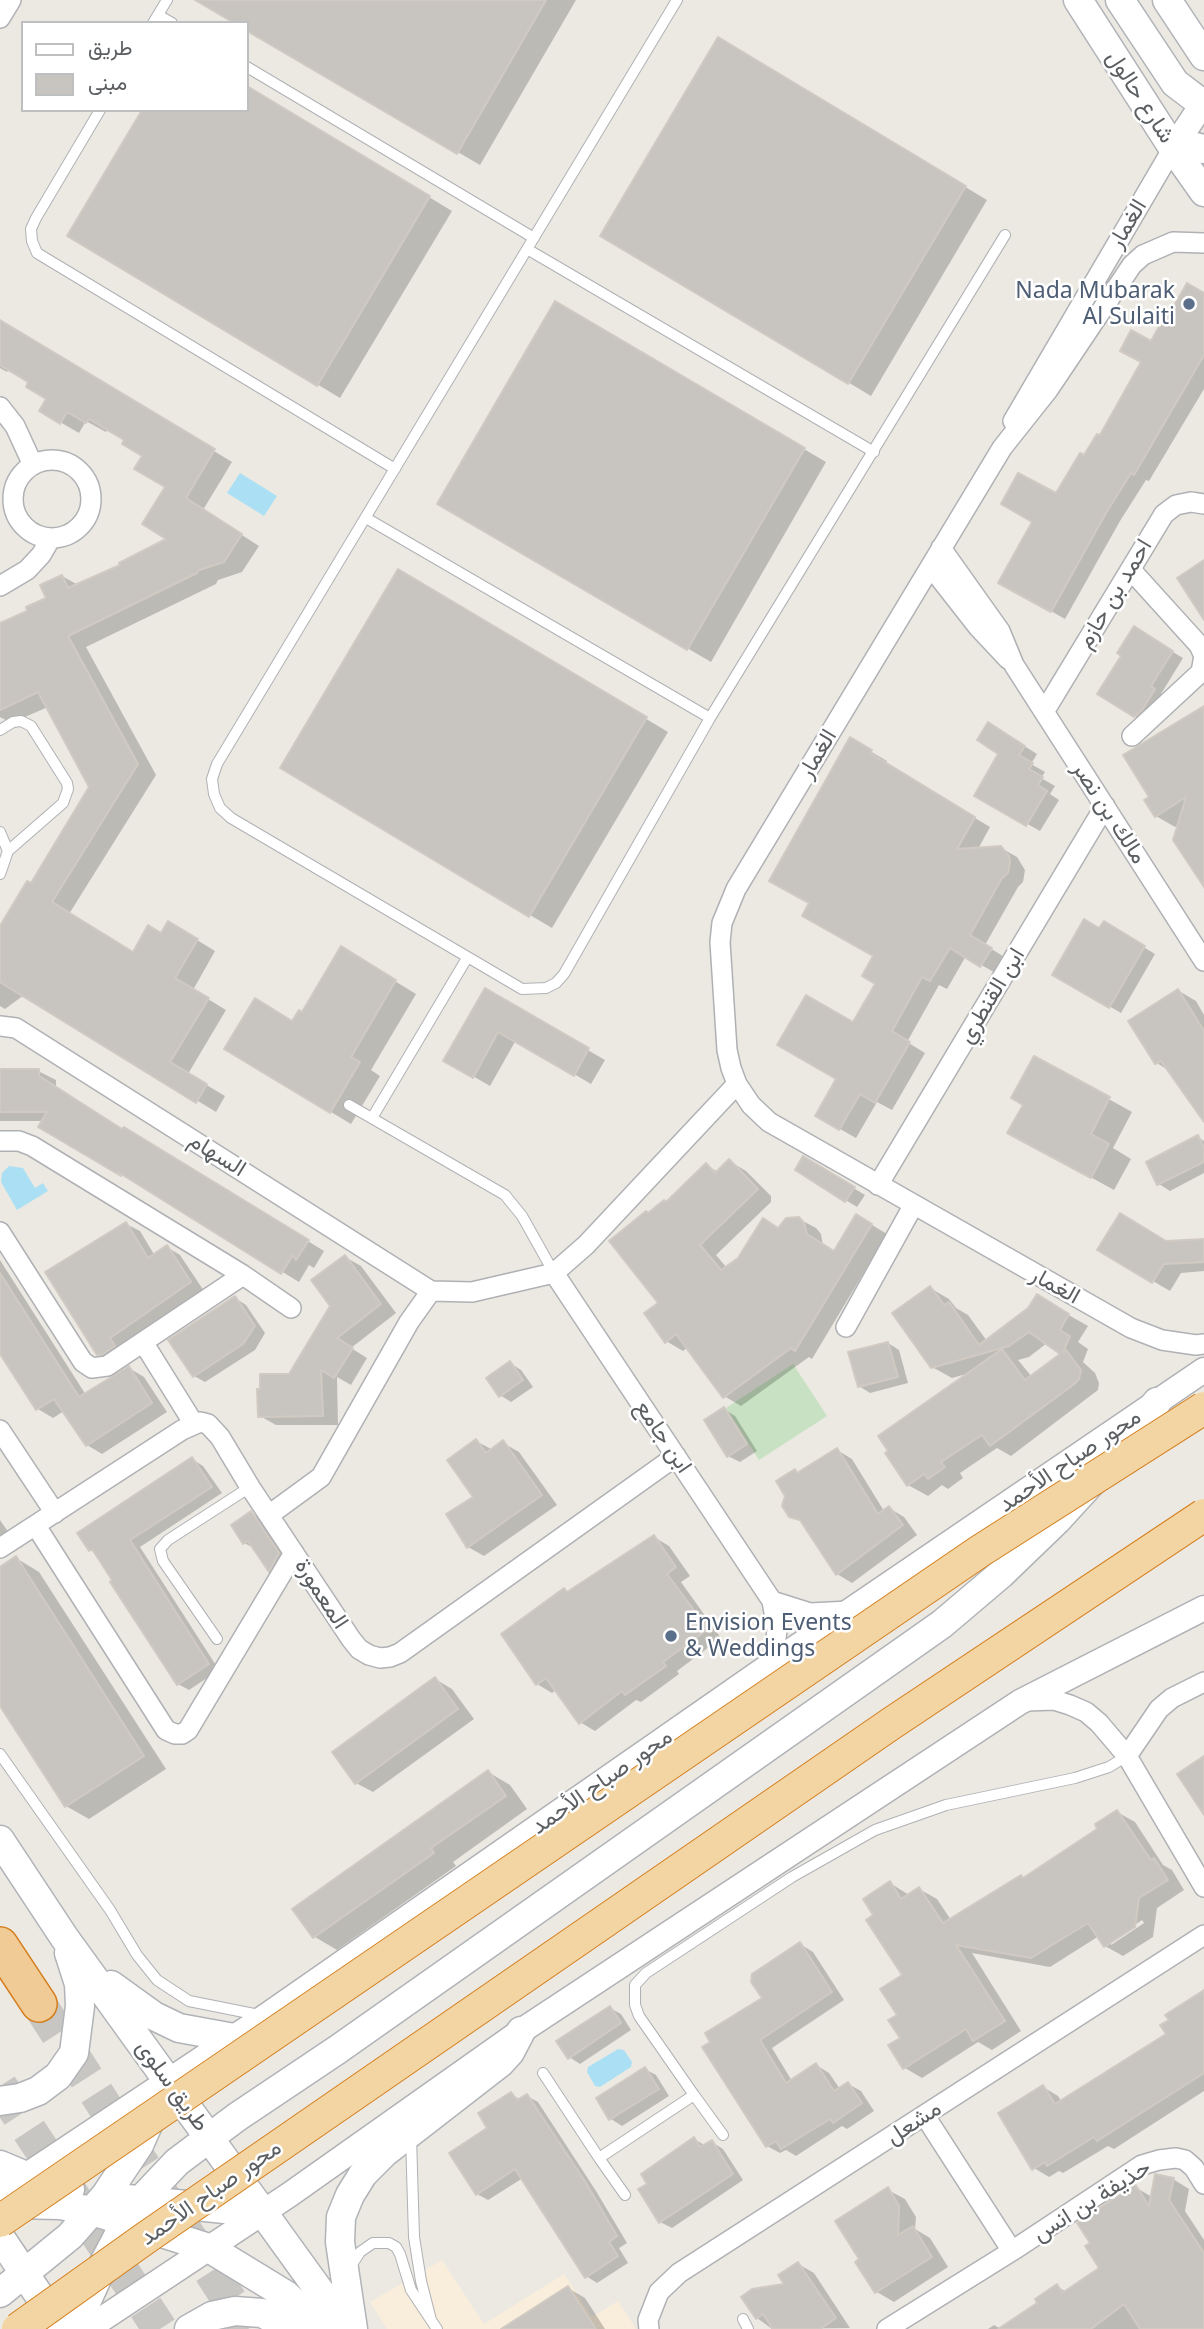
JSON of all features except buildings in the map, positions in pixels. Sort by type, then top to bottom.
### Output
[{"type":"highway","name":"محور صباح الأحمد","points":[[0,2221],[980,1551],[1204,1408]]},
{"type":"highway","name":"محور صباح الأحمد","points":[[18,2329],[147,2237],[881,1731],[1204,1515]]},
{"type":"highway","points":[[0,1945],[38,2004]]},
{"type":"main road","name":"شارع حالول","points":[[1078,0],[1204,192]]},
{"type":"main road","points":[[1120,0],[1175,83],[1203,104]]},
{"type":"main road","points":[[1167,0],[1204,56]]},
{"type":"main road","points":[[1173,148],[1186,145],[1204,149]]},
{"type":"main road","points":[[74,2329],[104,2263],[133,2211],[177,2162],[942,1624],[1001,1574],[1057,1520],[1109,1463],[1157,1402]]},
{"type":"main road","name":"طريق سلوى","points":[[0,1840],[64,1937],[350,2329]]},
{"type":"main road","points":[[0,2101],[20,2098],[38,2091],[58,2076],[74,2053],[80,2006],[79,1984],[64,1937]]},
{"type":"main road","points":[[87,1965],[131,2002],[154,2017],[179,2028],[234,2038]]},
{"type":"main road","points":[[350,2329],[340,2242],[341,2217],[350,2195],[363,2174],[384,2153],[500,2063],[510,2052],[521,2031]]},
{"type":"main road","points":[[0,2293],[70,2236],[98,2204],[139,2145],[168,2081]]},
{"type":"main road","points":[[0,2165],[98,2204],[133,2211],[264,2213]]},
{"type":"main road","points":[[0,2205],[98,2204]]},
{"type":"main road","points":[[133,2211],[209,2248],[286,2295],[322,2329]]},
{"type":"main road","points":[[0,2237],[61,2329]]},
{"type":"main road","points":[[188,2329],[212,2316],[235,2311],[262,2313],[284,2322],[292,2329]]},
{"type":"street","points":[[0,18],[11,0]]},
{"type":"street","points":[[1173,148],[1203,104]]},
{"type":"street","name":"الغمار","points":[[1002,448],[1014,417],[1031,387],[1173,148]]},
{"type":"street","name":"الغمار","points":[[1204,243],[1188,241],[1165,245],[1143,255],[1132,265],[1048,390],[1002,448],[728,906],[721,933],[720,960],[727,1050],[737,1084],[751,1105],[769,1122],[1131,1328],[1162,1340],[1204,1344]]},
{"type":"street","points":[[0,407],[15,426],[33,465]]},
{"type":"street","points":[[52,460],[71,466],[79,472],[89,490],[89,510],[85,519],[70,533],[51,538],[34,534],[21,523],[6,500],[18,480],[33,465],[52,460]]},
{"type":"street","name":"احمد بن حازم","points":[[1044,712],[1164,514],[1176,505],[1191,502],[1204,504]]},
{"type":"street","points":[[0,586],[27,570],[41,555],[51,538]]},
{"type":"street","name":"مالك بن نصر","points":[[942,548],[1000,631],[1014,665],[1204,961]]},
{"type":"street","name":"مالك بن نصر","points":[[931,567],[990,640],[1014,665]]},
{"type":"street","points":[[1131,570],[1199,645],[1204,656],[1201,672],[1132,736]]},
{"type":"street","name":"ابن القنطري","points":[[878,1185],[1105,806]]},
{"type":"street","name":"السهام","points":[[0,1026],[16,1028],[431,1291]]},
{"type":"street","points":[[269,1515],[321,1477],[410,1322],[431,1291],[472,1292],[554,1273],[586,1245],[737,1084]]},
{"type":"street","points":[[0,1141],[19,1141],[32,1146],[243,1275],[291,1308]]},
{"type":"street","points":[[846,1327],[914,1206]]},
{"type":"street","points":[[0,1232],[83,1362],[98,1369],[107,1366],[243,1275]]},
{"type":"street","name":"ابن جامع","points":[[554,1273],[772,1601],[777,1630],[773,1662]]},
{"type":"street","points":[[0,1548],[188,1427],[137,1346]]},
{"type":"street","name":"محور صباح الأحمد","points":[[0,2193],[266,2017],[773,1662],[1204,1370]]},
{"type":"street","name":"المعمورة","points":[[188,1427],[200,1422],[214,1428],[250,1487],[359,1649],[380,1658],[400,1653],[676,1456]]},
{"type":"street","points":[[0,1430],[55,1513]]},
{"type":"street","points":[[36,1526],[166,1730],[175,1734],[188,1730],[294,1553]]},
{"type":"street","points":[[772,1601],[810,1612],[850,1611]]},
{"type":"street","name":"محور صباح الأحمد","points":[[87,2329],[264,2213],[521,2031],[1020,1702],[1204,1608]]},
{"type":"street","points":[[1126,1756],[1159,1709],[1172,1698],[1204,1682]]},
{"type":"street","points":[[1020,1702],[1054,1700],[1078,1708],[1099,1723],[1126,1756],[1204,1888]]},
{"type":"street","name":"مشعل","points":[[649,2329],[648,2320],[659,2292],[679,2273],[1204,1935]]},
{"type":"street","name":"حذيفة بن انس","points":[[925,2116],[1012,2251]]},
{"type":"street","name":"حذيفة بن انس","points":[[887,2329],[1142,2165],[1176,2158],[1185,2160],[1204,2184]]},
{"type":"lane","points":[[155,19],[167,0]]},
{"type":"lane","points":[[671,2],[534,238],[217,764],[212,779],[214,794],[220,808],[232,818],[522,989],[545,988],[556,982],[564,974],[710,718],[1005,235]]},
{"type":"lane","points":[[248,68],[534,238]]},
{"type":"lane","points":[[99,112],[36,218],[32,241],[37,253],[395,469]]},
{"type":"lane","points":[[527,249],[874,452]]},
{"type":"lane","points":[[366,518],[710,718]]},
{"type":"lane","points":[[0,730],[13,722],[21,721],[31,726],[67,783],[68,789],[63,803],[8,851]]},
{"type":"lane","points":[[0,832],[8,851],[0,874]]},
{"type":"lane","points":[[372,1118],[467,958]]},
{"type":"lane","points":[[349,1105],[505,1195],[522,1216],[554,1273]]},
{"type":"lane","points":[[217,1639],[163,1561],[160,1549],[167,1540],[250,1487]]},
{"type":"lane","points":[[0,1754],[102,1899],[137,1955],[158,1980],[189,2001],[266,2017]]},
{"type":"lane","points":[[723,2135],[639,2016],[635,2005],[635,1986],[646,1973],[792,1877],[875,1830],[946,1805],[1074,1778],[1109,1767],[1126,1756]]},
{"type":"lane","points":[[543,2073],[625,2195]]},
{"type":"lane","points":[[599,2158],[694,2095]]},
{"type":"lane","points":[[411,2132],[414,2237],[421,2281],[434,2325]]},
{"type":"lane","points":[[345,2278],[354,2260],[366,2246],[373,2242],[389,2243],[396,2247],[400,2254],[411,2290],[419,2306],[434,2325]]},
{"type":"lane","points":[[743,2319],[748,2329]]},
{"type":"shaded area","points":[[442,2260],[484,2324],[564,2274],[592,2317],[618,2301],[636,2329],[387,2329],[370,2302]]},
{"type":"green space","points":[[793,1364],[827,1416],[759,1460],[726,1408]]},
{"type":"water","points":[[240,473],[277,496],[264,516],[227,493]]},
{"type":"water","points":[[9,1166],[23,1168],[35,1188],[43,1183],[48,1191],[17,1210],[1,1182],[2,1173]]},
{"type":"water","points":[[618,2049],[624,2050],[632,2062],[631,2067],[600,2087],[595,2086],[587,2072],[588,2067]]},
{"type":"tunnel","points":[[39,2004],[248,2329]]},
{"type":"tunnel","points":[[0,2086],[160,2329]]},
{"type":"place","name":"Nada Mubarak Al Sulaiti","points":[[1189,304]]},
{"type":"place","name":"Envision Events & Weddings","points":[[671,1636]]}]
